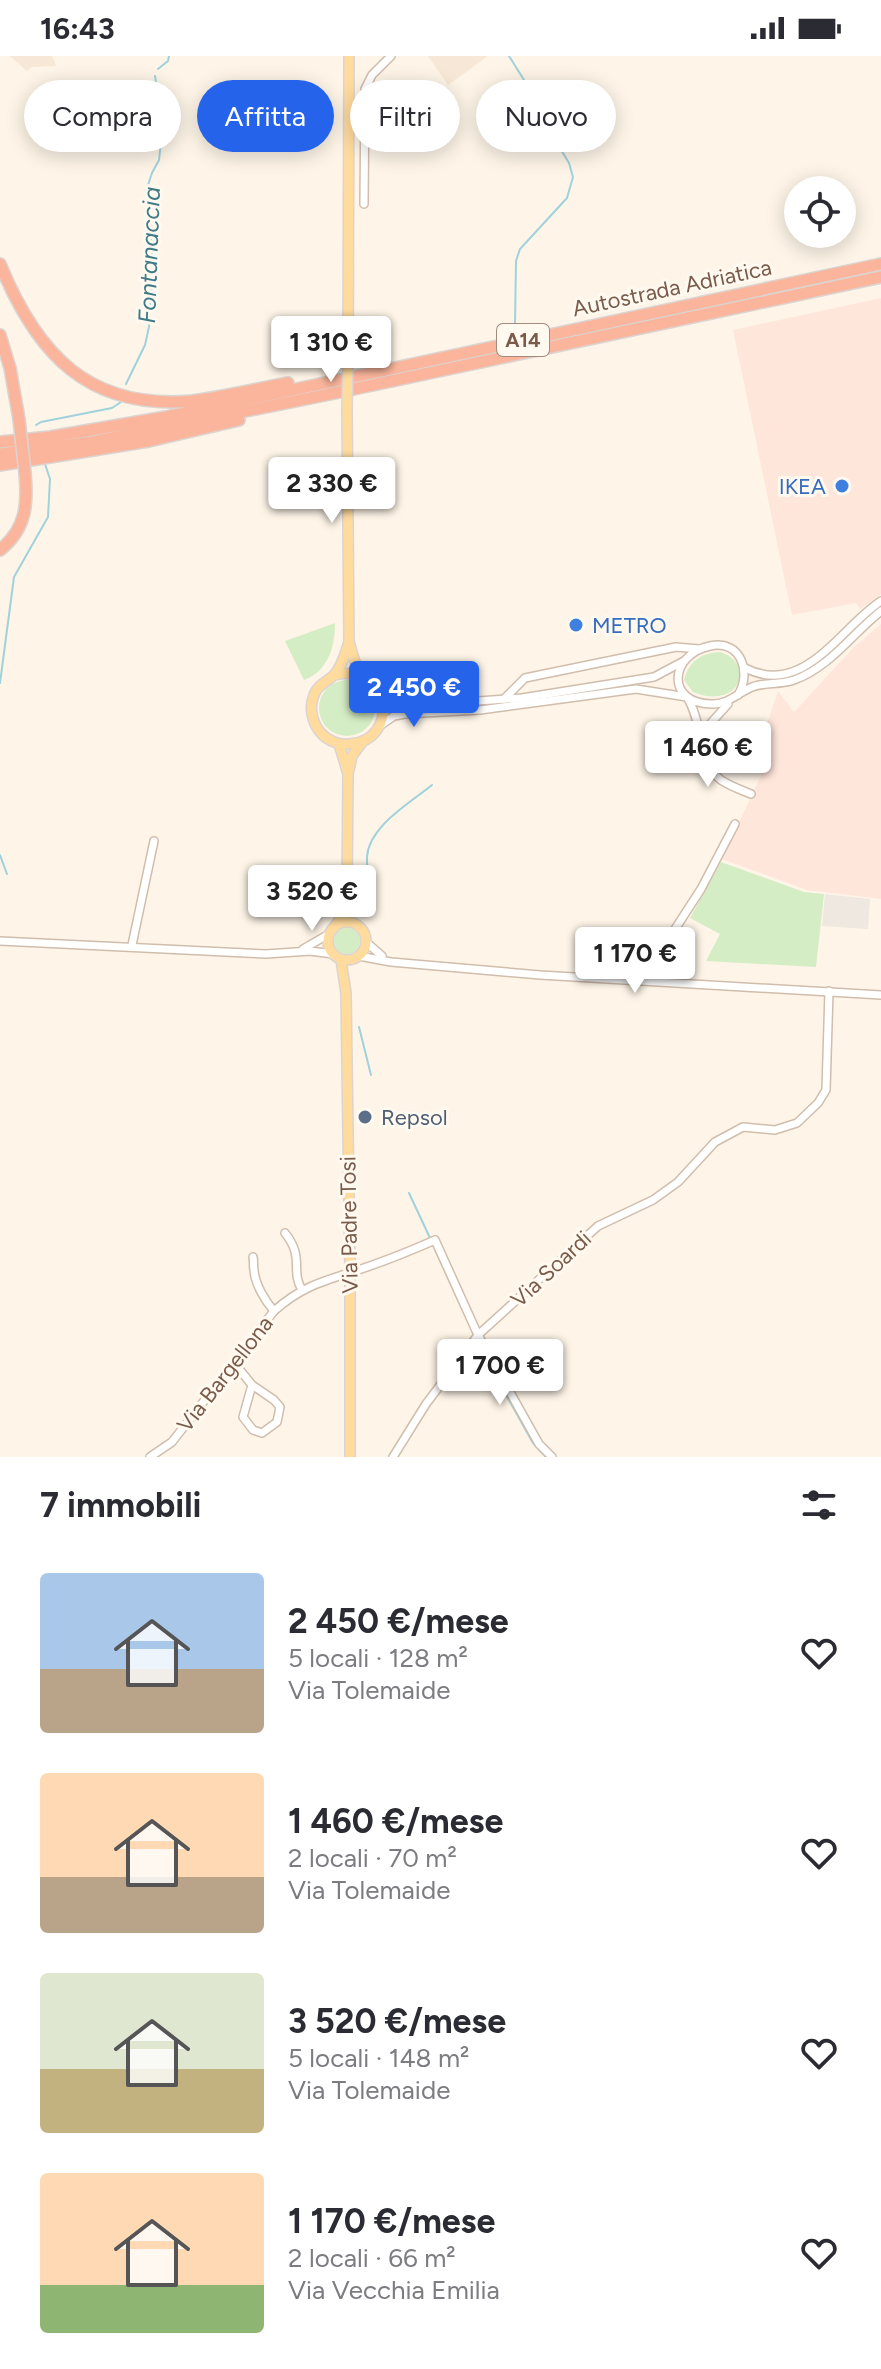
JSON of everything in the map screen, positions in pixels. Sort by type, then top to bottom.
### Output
[{"type":"highway","points":[[0,264],[20,309],[52,352],[88,383],[127,399],[169,402],[205,399],[397,362],[428,360]]},
{"type":"highway","name":"Autostrada Adriatica","points":[[0,442],[50,437],[166,417],[881,264]]},
{"type":"highway","name":"Autostrada Adriatica","points":[[0,454],[92,442],[881,277]]},
{"type":"highway","points":[[0,335],[10,368],[19,419],[27,503],[19,531],[0,550]]},
{"type":"highway","points":[[0,465],[149,441],[335,393]]},
{"type":"main road","points":[[346,993],[337,957],[327,943],[331,931],[344,913],[347,893],[348,774],[352,756],[379,726],[384,706],[381,695],[355,662],[349,642],[349,56]]},
{"type":"main road","points":[[335,675],[349,642]]},
{"type":"main road","points":[[364,741],[351,745],[328,739],[318,730],[311,708],[318,688],[335,675],[346,672],[367,678]]},
{"type":"main road","points":[[339,744],[348,774]]},
{"type":"main road","points":[[346,993],[350,969],[366,942],[349,905],[347,893]]},
{"type":"main road","points":[[331,931],[345,922],[360,928]]},
{"type":"main road","points":[[337,957],[357,957]]},
{"type":"main road","name":"Via Padre Tosi","points":[[346,993],[350,1457]]},
{"type":"street","points":[[364,204],[365,89],[372,75],[391,56]]},
{"type":"street","points":[[745,668],[770,676],[807,666],[881,601]]},
{"type":"street","points":[[379,726],[385,720],[405,714],[480,710],[636,689],[687,697],[704,704],[722,704],[759,685],[782,683],[811,672],[881,611]]},
{"type":"street","points":[[503,699],[525,678],[676,647],[728,647],[736,652],[745,668],[743,687],[710,724],[704,750]]},
{"type":"street","points":[[381,695],[421,705],[503,699],[654,677],[701,649]]},
{"type":"street","points":[[687,659],[676,681],[699,723],[707,761],[720,779],[751,794]]},
{"type":"street","points":[[664,981],[668,940],[701,889],[735,824]]},
{"type":"street","points":[[132,945],[154,841]]},
{"type":"street","points":[[293,953],[311,946],[331,931]]},
{"type":"street","points":[[0,941],[132,945],[266,954],[310,951],[337,957]]},
{"type":"street","points":[[366,942],[391,962]]},
{"type":"street","points":[[357,957],[540,975],[881,995]]},
{"type":"street","name":"Via Soardi","points":[[393,1457],[426,1404],[478,1335],[598,1226],[653,1200],[678,1182],[715,1142],[743,1127],[775,1130],[797,1123],[818,1103],[826,1090],[829,991]]},
{"type":"street","points":[[285,1233],[297,1253],[297,1280],[302,1290]]},
{"type":"street","name":"Via Bargellona","points":[[150,1457],[172,1442],[274,1311],[302,1290],[330,1277],[350,1273],[435,1240],[478,1335]]},
{"type":"street","points":[[253,1257],[259,1285],[267,1304],[274,1311]]},
{"type":"street","points":[[478,1335],[539,1444],[552,1457]]},
{"type":"street","points":[[235,1364],[252,1385],[280,1407],[277,1422],[262,1433],[253,1430],[243,1417],[252,1385]]},
{"type":"shaded area","points":[[10,56],[52,56],[56,66],[32,67],[27,71]]},
{"type":"shaded area","points":[[428,56],[488,56],[455,80],[445,80]]},
{"type":"shaded area","points":[[881,298],[881,594],[860,609],[856,603],[792,615],[733,330]]},
{"type":"shaded area","points":[[881,624],[881,899],[807,890],[722,859],[763,771],[752,768],[778,691],[794,712],[853,648]]},
{"type":"shaded area","points":[[825,894],[870,899],[868,929],[822,926]]},
{"type":"green space","points":[[335,623],[334,641],[328,657],[319,671],[304,680],[285,641]]},
{"type":"green space","points":[[720,652],[732,658],[738,666],[738,684],[722,695],[693,692],[684,680],[689,668],[702,656]]},
{"type":"green space","points":[[347,680],[367,688],[375,708],[367,728],[347,736],[327,728],[319,708],[327,688]]},
{"type":"green space","points":[[721,862],[804,892],[824,894],[816,967],[706,961],[720,934],[690,918]]},
{"type":"green space","points":[[347,928],[356,932],[360,941],[356,950],[347,954],[338,950],[334,941],[338,932]]},
{"type":"waterway","name":"Fontanaccia","points":[[158,69],[168,61],[169,56]]},
{"type":"waterway","points":[[509,56],[524,80],[532,102],[569,163],[573,177],[567,198],[520,249],[516,261],[515,325]]},
{"type":"waterway","name":"Fontanaccia","points":[[126,384],[145,345],[149,327],[153,269],[148,185],[159,160],[161,114],[155,76]]},
{"type":"waterway","name":"Fontanaccia","points":[[36,425],[112,408],[121,402]]},
{"type":"waterway","name":"Fontanaccia","points":[[0,683],[14,577],[48,517],[50,479],[45,464]]},
{"type":"waterway","points":[[374,900],[368,873],[369,846],[392,816],[432,785]]},
{"type":"waterway","name":"Fontanaccia","points":[[0,855],[7,874]]},
{"type":"waterway","points":[[359,1027],[371,1075]]},
{"type":"waterway","points":[[409,1193],[430,1238]]},
{"type":"waterway","points":[[434,1247],[464,1313]]},
{"type":"waterway","points":[[454,1373],[477,1343],[533,1443],[546,1457]]},
{"type":"place","name":"IKEA","points":[[842,486]]},
{"type":"place","name":"METRO","points":[[576,625]]},
{"type":"place","name":"Repsol","points":[[365,1117]]}]
